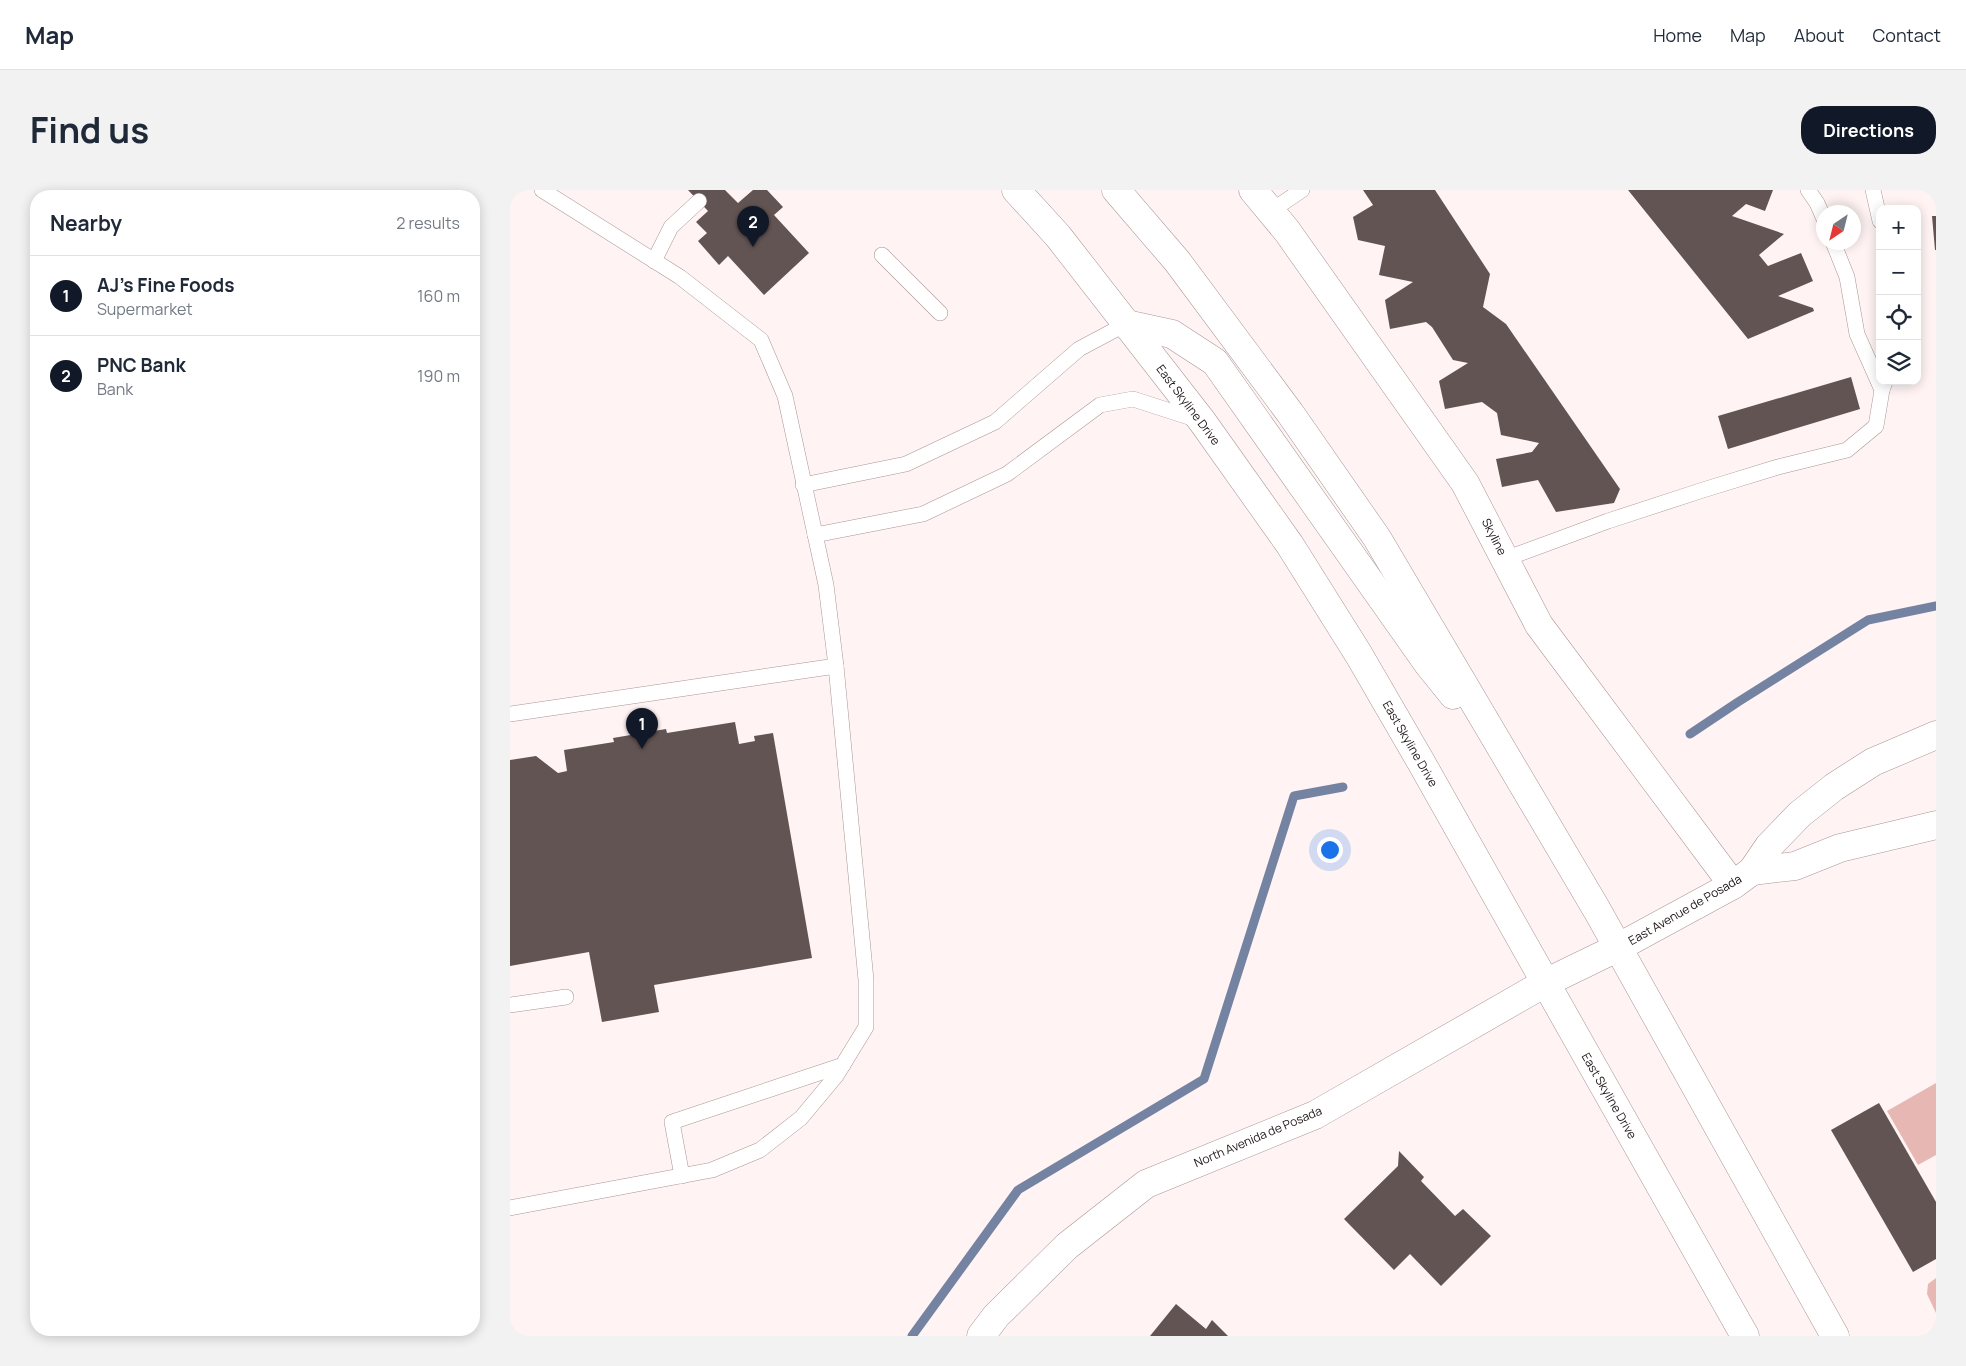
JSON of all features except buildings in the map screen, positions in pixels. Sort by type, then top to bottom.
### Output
[{"type":"main road","name":"East Skyline Drive","points":[[1016,190],[1058,236],[1202,421],[1290,545],[1358,655],[1745,1336]]},
{"type":"main road","points":[[1116,190],[1177,261],[1290,413],[1377,538],[1597,910],[1835,1336]]},
{"type":"main road","name":"Skyline","points":[[1253,190],[1288,231],[1465,482],[1539,625],[1742,878]]},
{"type":"main road","points":[[1126,324],[1172,334],[1215,362],[1428,664],[1514,770]]},
{"type":"main road","name":"East Avenue de Posada","points":[[1742,878],[1800,814],[1834,787],[1873,762],[1936,735]]},
{"type":"main road","name":"East Avenue de Posada","points":[[1617,948],[1742,878],[1795,866],[1840,848],[1936,825]]},
{"type":"main road","name":"North Avenida de Posada","points":[[981,1336],[996,1316],[1066,1246],[1146,1184],[1315,1115],[1545,983],[1617,948]]},
{"type":"lane","points":[[510,1208],[712,1170],[760,1150],[801,1118],[836,1076],[866,1028],[866,980],[836,666],[826,585],[784,396],[761,340],[680,277],[542,190]]},
{"type":"lane","points":[[1271,211],[1302,190]]},
{"type":"lane","points":[[1808,190],[1817,205]]},
{"type":"lane","points":[[1873,190],[1876,205]]},
{"type":"lane","points":[[654,261],[671,227],[699,201]]},
{"type":"lane","points":[[1505,559],[1608,521],[1750,476],[1846,450],[1876,426],[1884,386],[1857,334],[1847,277],[1836,250]]},
{"type":"lane","points":[[882,255],[940,314]]},
{"type":"lane","points":[[803,484],[906,464],[995,422],[1079,349],[1126,324]]},
{"type":"lane","points":[[815,535],[923,514],[1007,474],[1100,405],[1133,399],[1202,421]]},
{"type":"lane","points":[[510,714],[836,666]]},
{"type":"lane","points":[[510,1005],[566,997]]},
{"type":"lane","points":[[682,1176],[672,1122],[843,1065]]},
{"type":"shaded area","points":[[1936,1083],[1936,1155],[1918,1165],[1887,1111]]},
{"type":"shaded area","points":[[1936,1278],[1936,1313],[1927,1294],[1928,1284]]},
{"type":"waterway","points":[[1690,734],[1868,620],[1936,606]]},
{"type":"waterway","points":[[912,1336],[1018,1190],[1204,1079],[1294,796],[1343,787]]},
{"type":"place","name":"PNC Bank","points":[[753,247]]},
{"type":"place","name":"AJ's Fine Foods","points":[[642,749]]}]
